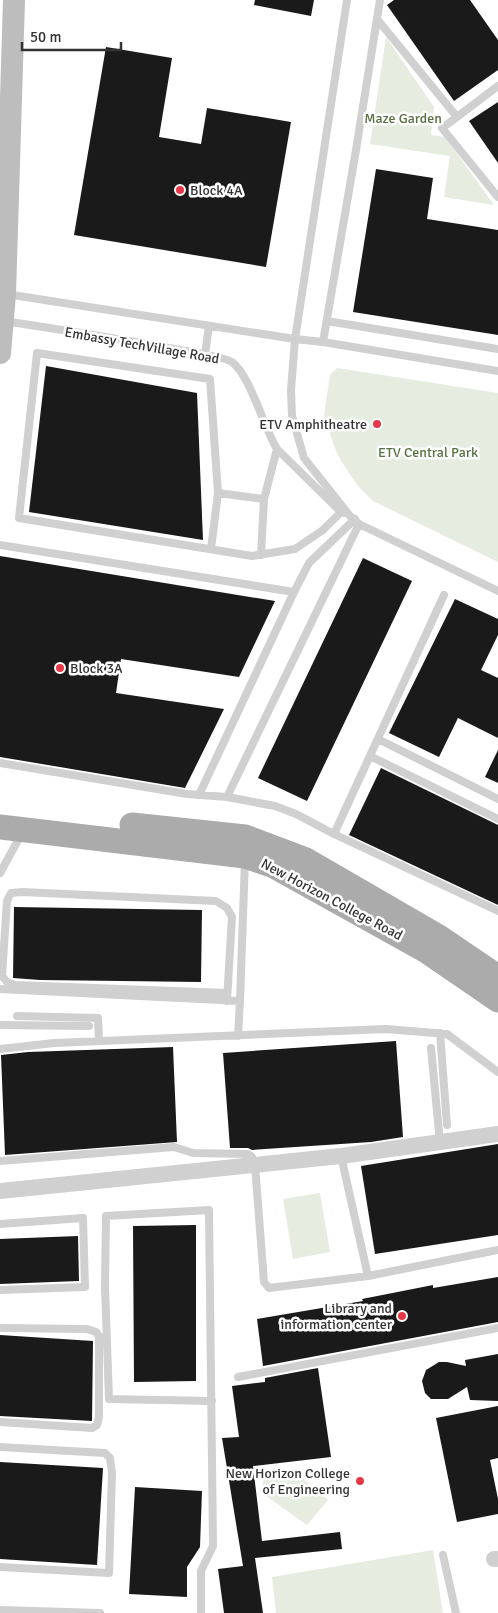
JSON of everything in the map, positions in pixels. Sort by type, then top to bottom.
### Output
[{"type":"main road","points":[[1,334],[5,294],[6,63],[14,0]]},
{"type":"main road","name":"New Horizon College Road","points":[[0,811],[245,846],[306,860],[439,937],[498,978]]},
{"type":"main road","name":"New Horizon College Road","points":[[0,827],[245,846],[274,866],[425,950],[498,1000]]},
{"type":"street","points":[[0,1191],[341,1156],[498,1134]]},
{"type":"lane","points":[[295,339],[347,0]]},
{"type":"lane","points":[[323,342],[380,0]]},
{"type":"lane","points":[[377,19],[457,117]]},
{"type":"lane","points":[[498,86],[442,128],[498,197]]},
{"type":"lane","name":"Embassy TechVillage Road","points":[[5,294],[323,342],[498,371]]},
{"type":"lane","points":[[327,321],[498,349]]},
{"type":"lane","points":[[205,354],[209,326]]},
{"type":"lane","name":"Embassy TechVillage Road","points":[[1,334],[121,339],[205,354],[232,362],[245,378],[270,439],[277,449],[341,512],[498,591]]},
{"type":"lane","name":"Embassy TechVillage Road","points":[[295,339],[291,390],[292,416],[304,458],[355,519]]},
{"type":"lane","points":[[211,550],[218,493],[210,379],[37,353],[19,518],[211,550],[252,556],[295,549],[323,530],[341,512]]},
{"type":"lane","points":[[261,555],[264,499],[277,449]]},
{"type":"lane","points":[[218,493],[264,499]]},
{"type":"lane","points":[[199,795],[309,563],[355,519]]},
{"type":"lane","points":[[228,797],[355,519]]},
{"type":"lane","points":[[0,546],[294,592]]},
{"type":"lane","points":[[334,834],[444,595]]},
{"type":"lane","points":[[378,739],[498,799]]},
{"type":"lane","points":[[370,756],[498,819]]},
{"type":"lane","points":[[0,763],[199,795],[228,797],[275,806],[296,814],[498,912]]},
{"type":"lane","points":[[0,873],[25,829]]},
{"type":"lane","points":[[238,1036],[245,846]]},
{"type":"lane","points":[[227,997],[232,917],[227,908],[216,902],[22,892],[11,893],[7,901],[2,976],[7,982],[15,985],[227,997],[240,1001]]},
{"type":"lane","points":[[0,989],[227,997]]},
{"type":"lane","points":[[17,1016],[98,1018],[99,1041]]},
{"type":"lane","points":[[0,1025],[88,1026]]},
{"type":"lane","points":[[0,1049],[54,1043],[386,1030],[447,1034],[498,1072]]},
{"type":"lane","points":[[440,1033],[447,1125]]},
{"type":"lane","points":[[432,1048],[440,1143]]},
{"type":"lane","points":[[0,1161],[174,1147],[193,1153],[248,1154],[252,1157],[255,1165],[264,1282],[269,1288],[368,1276],[498,1250]]},
{"type":"lane","points":[[341,1156],[368,1276]]},
{"type":"lane","points":[[201,1613],[201,1571],[213,1546],[212,1401],[210,1210],[106,1216],[109,1399],[212,1401]]},
{"type":"lane","points":[[0,1224],[83,1218],[85,1287],[0,1290]]},
{"type":"lane","points":[[0,1328],[87,1329],[96,1332],[100,1336],[99,1417],[97,1425],[92,1428],[0,1422]]},
{"type":"lane","points":[[238,1377],[498,1328]]},
{"type":"lane","points":[[0,1447],[105,1453],[110,1458],[112,1473],[109,1572],[0,1568]]},
{"type":"lane","points":[[443,1555],[456,1613]]},
{"type":"lane","points":[[0,1610],[100,1613]]},
{"type":"green space","name":"Maze Garden","points":[[386,37],[434,107],[431,135],[445,137],[494,205],[444,197],[450,156],[370,144]]},
{"type":"green space","name":"ETV Central Park","points":[[337,368],[498,393],[498,562],[373,501],[358,486],[341,461],[324,415],[330,375]]},
{"type":"green space","points":[[320,1193],[330,1252],[293,1259],[283,1199]]},
{"type":"green space","points":[[291,1469],[328,1500],[307,1525],[262,1493],[264,1472]]},
{"type":"green space","points":[[433,1550],[443,1613],[276,1613],[272,1577]]},
{"type":"building","points":[[255,0],[314,0],[311,16],[254,5]]},
{"type":"building","points":[[394,0],[470,0],[498,40],[498,70],[454,101],[387,5]]},
{"type":"building","name":"Block 4A","points":[[106,47],[172,58],[159,137],[201,144],[207,108],[291,122],[266,267],[74,235]]},
{"type":"building","points":[[498,102],[498,163],[469,121]]},
{"type":"building","points":[[376,169],[433,178],[427,219],[498,230],[498,335],[353,312]]},
{"type":"building","points":[[46,366],[197,393],[203,540],[29,512]]},
{"type":"building","name":"Block 3A","points":[[0,556],[275,601],[239,677],[121,659],[116,693],[224,709],[185,788],[0,757]]},
{"type":"building","points":[[363,558],[412,581],[307,801],[258,778]]},
{"type":"building","points":[[455,599],[498,619],[498,635],[481,670],[498,678],[498,738],[458,718],[439,757],[389,733]]},
{"type":"building","points":[[498,750],[498,783],[485,777]]},
{"type":"building","points":[[381,768],[498,825],[498,905],[349,835]]},
{"type":"building","points":[[14,907],[202,910],[201,982],[13,978]]},
{"type":"building","points":[[396,1041],[403,1137],[371,1142],[252,1150],[248,1148],[230,1148],[223,1053]]},
{"type":"building","points":[[173,1047],[177,1142],[5,1155],[1,1055],[28,1052]]},
{"type":"building","points":[[498,1144],[498,1235],[375,1254],[361,1166]]},
{"type":"building","points":[[196,1225],[196,1381],[134,1382],[133,1226]]},
{"type":"building","points":[[78,1236],[79,1281],[0,1284],[0,1239]]},
{"type":"building","points":[[498,1277],[498,1322],[263,1366],[257,1319],[363,1301],[362,1299],[433,1285],[433,1288]]},
{"type":"building","points":[[0,1335],[93,1341],[92,1421],[0,1416]]},
{"type":"building","points":[[498,1354],[498,1401],[470,1400],[467,1387],[448,1399],[431,1399],[425,1393],[422,1381],[426,1370],[439,1362],[466,1366],[465,1360]]},
{"type":"building","points":[[318,1368],[331,1457],[253,1466],[262,1541],[340,1532],[342,1549],[255,1558],[263,1613],[224,1613],[218,1569],[243,1566],[222,1438],[239,1437],[232,1386],[265,1382],[265,1378]]},
{"type":"building","points":[[498,1406],[498,1458],[490,1460],[498,1499],[498,1514],[457,1522],[436,1418]]},
{"type":"building","points":[[0,1462],[103,1468],[97,1565],[0,1559]]},
{"type":"building","points":[[135,1487],[202,1491],[200,1547],[187,1567],[187,1597],[129,1594]]},
{"type":"place","name":"Block 4A","points":[[180,190]]},
{"type":"place","name":"ETV Amphitheatre","points":[[377,424]]},
{"type":"place","name":"Block 3A","points":[[60,668]]},
{"type":"place","name":"Library and information center","points":[[402,1316]]},
{"type":"place","name":"New Horizon College of Engineering","points":[[360,1481]]}]
